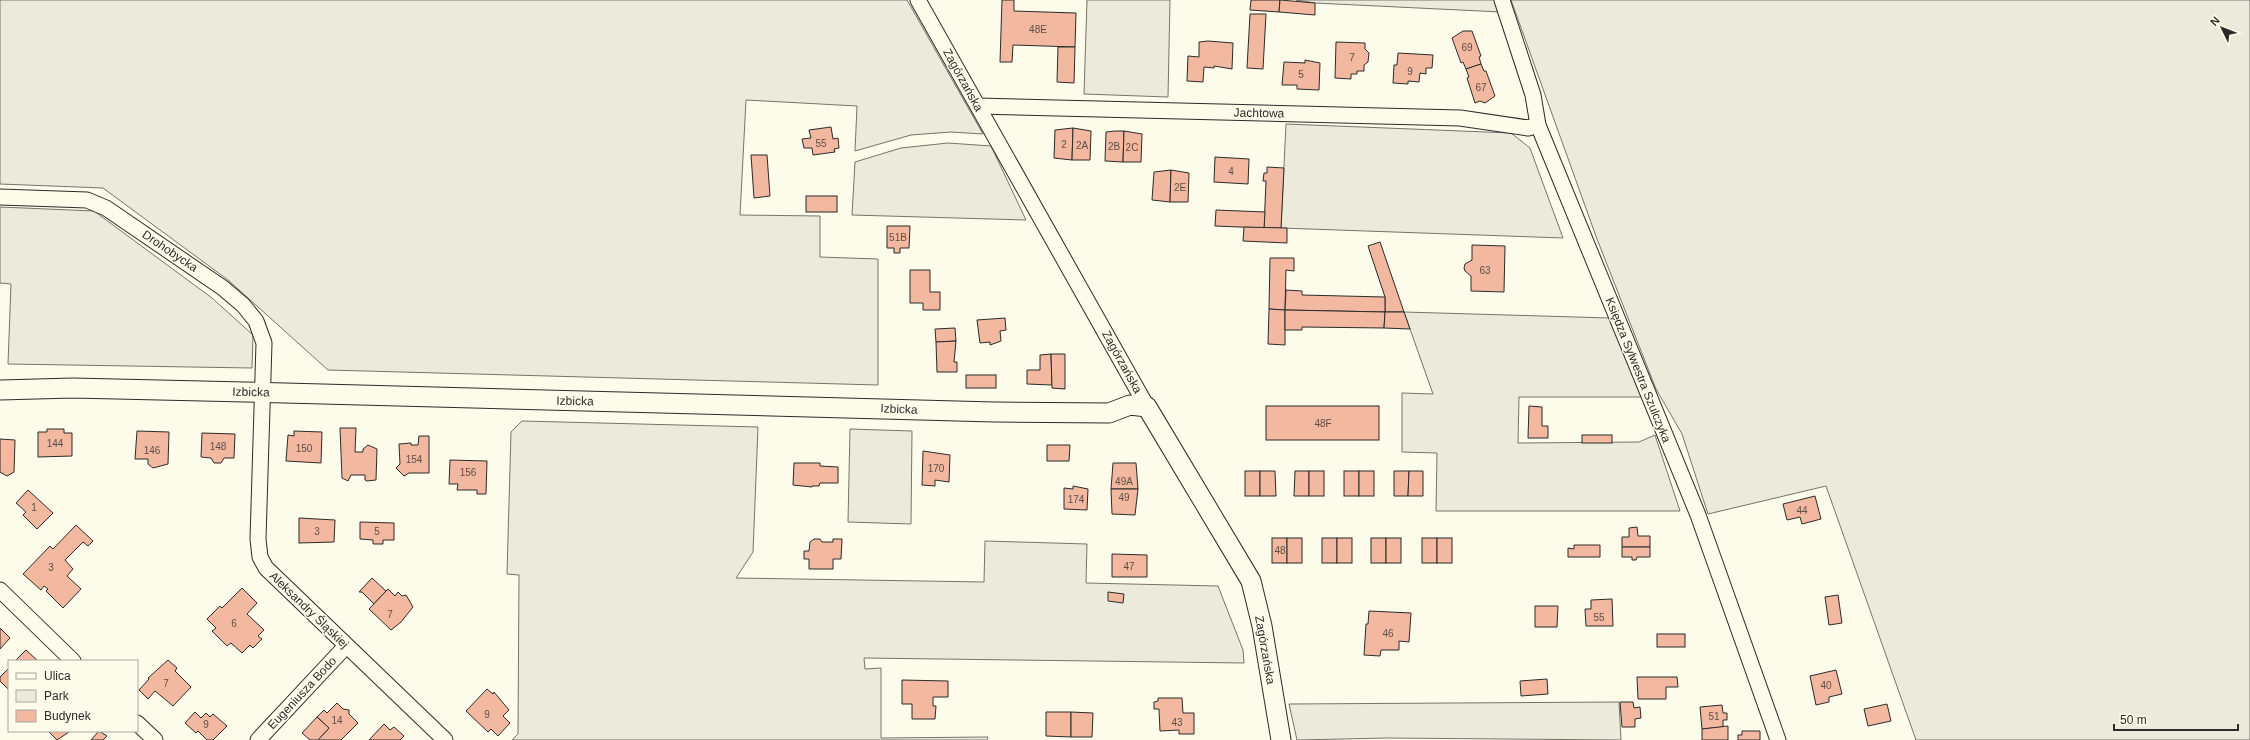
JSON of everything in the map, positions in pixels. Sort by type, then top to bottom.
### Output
[{"type":"street","name":"Zagórzańska","points":[[918,0],[1147,407],[1251,581],[1262,626],[1281,740]]},
{"type":"street","name":"Księdza Sylwestra Szulczyka","points":[[1502,0],[1534,94],[1538,125],[1698,515],[1778,740]]},
{"type":"street","name":"Jachtowa","points":[[978,106],[1460,118],[1528,128],[1538,125]]},
{"type":"street","name":"Drohobycka","points":[[0,197],[87,200],[106,208],[223,288],[243,306],[256,321],[264,343],[264,393]]},
{"type":"street","name":"Izbicka","points":[[0,390],[66,388],[999,412],[1109,413],[1130,404],[1147,407]]},
{"type":"street","name":"Aleksandry Śląskiej","points":[[264,393],[258,539],[260,556],[266,568],[445,740]]},
{"type":"street","points":[[0,590],[72,660]]},
{"type":"street","name":"Eugeniusza Bodo","points":[[258,740],[346,646]]},
{"type":"street","points":[[138,724],[155,740]]},
{"type":"green space","points":[[0,0],[907,0],[983,134],[951,132],[911,135],[855,151],[857,106],[746,100],[740,215],[820,216],[820,257],[878,259],[878,385],[328,370],[228,280],[103,188],[0,184]]},
{"type":"green space","points":[[1087,0],[1170,0],[1168,97],[1084,94]]},
{"type":"green space","points":[[1296,0],[1497,0],[1501,12],[1315,3]]},
{"type":"green space","points":[[1511,0],[2250,0],[2250,740],[1916,740],[1826,486],[1708,514],[1682,434],[1656,389],[1597,239]]},
{"type":"green space","points":[[1286,124],[1511,133],[1530,148],[1563,238],[1281,228]]},
{"type":"green space","points":[[948,143],[991,146],[1026,220],[852,215],[855,162],[901,148]]},
{"type":"green space","points":[[0,207],[94,211],[212,298],[253,335],[252,368],[8,364],[11,284],[0,283]]},
{"type":"green space","points":[[1404,312],[1610,318],[1641,397],[1519,397],[1518,443],[1639,442],[1655,435],[1680,511],[1436,511],[1437,453],[1402,452],[1402,393],[1433,394]]},
{"type":"green space","points":[[522,421],[758,427],[753,552],[736,578],[984,582],[985,541],[1087,544],[1086,583],[1218,586],[1243,650],[1244,663],[864,658],[865,669],[881,668],[881,738],[988,737],[987,740],[512,740],[518,734],[519,575],[507,574],[511,432]]},
{"type":"green space","points":[[850,429],[912,431],[911,524],[848,522]]},
{"type":"green space","points":[[1619,702],[1621,740],[1387,738],[1297,740],[1289,704]]},
{"type":"building","points":[[1002,0],[1014,0],[1014,11],[1076,13],[1075,47],[1013,45],[1012,62],[1000,62]]},
{"type":"building","points":[[1251,0],[1280,0],[1279,12],[1250,10]]},
{"type":"building","points":[[1280,0],[1315,3],[1315,15],[1279,12]]},
{"type":"building","points":[[1250,14],[1266,14],[1263,69],[1247,68]]},
{"type":"building","points":[[1463,31],[1472,31],[1481,56],[1479,57],[1481,64],[1466,69],[1463,62],[1461,63],[1452,38]]},
{"type":"building","points":[[1208,41],[1233,43],[1232,69],[1214,66],[1214,68],[1204,67],[1203,82],[1187,81],[1188,56],[1199,57],[1199,42]]},
{"type":"building","points":[[1336,42],[1365,43],[1365,49],[1369,53],[1368,62],[1364,65],[1364,71],[1357,71],[1357,74],[1351,74],[1351,79],[1335,78]]},
{"type":"building","points":[[1058,47],[1075,47],[1074,83],[1057,82]]},
{"type":"building","points":[[1398,53],[1433,55],[1432,68],[1426,68],[1426,74],[1420,73],[1419,82],[1408,81],[1408,84],[1393,83],[1394,65],[1397,65]]},
{"type":"building","points":[[1305,60],[1320,63],[1319,90],[1297,89],[1297,85],[1282,85],[1284,62],[1305,63]]},
{"type":"building","points":[[1481,64],[1484,71],[1486,71],[1495,96],[1485,103],[1480,101],[1475,103],[1467,78],[1469,77],[1466,69]]},
{"type":"building","points":[[831,127],[833,139],[838,138],[839,148],[834,149],[835,152],[813,155],[812,148],[804,148],[802,139],[811,138],[809,130]]},
{"type":"building","points":[[1073,128],[1072,160],[1054,158],[1055,130]]},
{"type":"building","points":[[1073,128],[1091,131],[1090,160],[1072,160]]},
{"type":"building","points":[[1124,131],[1123,162],[1105,161],[1106,132]]},
{"type":"building","points":[[1124,131],[1142,134],[1141,162],[1123,162]]},
{"type":"building","points":[[751,155],[767,155],[770,196],[754,198]]},
{"type":"building","points":[[1215,157],[1249,159],[1248,184],[1214,182]]},
{"type":"building","points":[[1267,167],[1284,168],[1281,228],[1264,228],[1266,181],[1263,181],[1264,173],[1267,173]]},
{"type":"building","points":[[1171,170],[1170,202],[1152,200],[1154,172]]},
{"type":"building","points":[[1171,170],[1189,173],[1188,202],[1170,202]]},
{"type":"building","points":[[806,196],[837,196],[837,212],[806,212]]},
{"type":"building","points":[[1216,210],[1265,212],[1264,228],[1215,226]]},
{"type":"building","points":[[887,226],[910,226],[909,248],[900,248],[900,253],[894,253],[894,248],[887,248]]},
{"type":"building","points":[[1244,227],[1287,228],[1287,243],[1243,241]]},
{"type":"building","points":[[1380,242],[1404,312],[1385,312],[1385,297],[1368,246]]},
{"type":"building","points":[[1472,245],[1505,246],[1504,292],[1471,291],[1471,276],[1465,271],[1464,268],[1465,264],[1472,260]]},
{"type":"building","points":[[1270,258],[1294,258],[1294,271],[1286,270],[1285,310],[1269,309]]},
{"type":"building","points":[[910,270],[930,270],[930,292],[940,292],[940,310],[923,310],[923,303],[910,303]]},
{"type":"building","points":[[1286,290],[1302,291],[1302,295],[1385,297],[1385,312],[1285,310]]},
{"type":"building","points":[[1269,309],[1285,310],[1285,345],[1268,344]]},
{"type":"building","points":[[1285,310],[1385,312],[1384,328],[1302,327],[1302,330],[1285,330]]},
{"type":"building","points":[[1385,312],[1404,312],[1410,329],[1384,328]]},
{"type":"building","points":[[1005,318],[1006,330],[1000,331],[1001,341],[990,345],[990,342],[980,343],[977,320]]},
{"type":"building","points":[[955,328],[956,341],[936,342],[935,329]]},
{"type":"building","points":[[956,341],[954,362],[957,362],[957,372],[937,372],[936,342]]},
{"type":"building","points":[[1051,354],[1052,385],[1027,384],[1027,370],[1040,370],[1040,355]]},
{"type":"building","points":[[1051,354],[1065,354],[1065,389],[1052,388]]},
{"type":"building","points":[[966,375],[996,375],[996,388],[966,388]]},
{"type":"building","points":[[1266,406],[1379,406],[1379,440],[1266,440]]},
{"type":"building","points":[[1529,406],[1542,407],[1542,426],[1548,426],[1548,438],[1528,438]]},
{"type":"building","points":[[340,428],[356,428],[355,452],[363,452],[363,449],[368,445],[377,449],[376,480],[367,481],[365,480],[365,475],[351,475],[348,481],[342,478]]},
{"type":"building","points":[[47,429],[64,429],[64,433],[72,433],[72,456],[38,457],[38,432],[47,432]]},
{"type":"building","points":[[137,431],[169,432],[168,464],[153,468],[148,464],[148,459],[135,459]]},
{"type":"building","points":[[294,431],[322,432],[321,463],[286,461],[288,435],[294,436]]},
{"type":"building","points":[[202,433],[235,434],[234,458],[224,458],[221,463],[214,463],[211,458],[201,457]]},
{"type":"building","points":[[1582,435],[1612,435],[1612,443],[1582,443]]},
{"type":"building","points":[[419,436],[429,436],[429,473],[409,473],[404,476],[396,468],[400,464],[399,444],[411,443],[411,445],[418,445]]},
{"type":"building","points":[[0,439],[15,440],[14,472],[7,476],[0,472]]},
{"type":"building","points":[[1047,445],[1070,445],[1069,461],[1047,461]]},
{"type":"building","points":[[923,451],[950,455],[949,482],[935,480],[935,486],[922,485]]},
{"type":"building","points":[[450,460],[487,461],[486,494],[477,494],[477,490],[457,490],[458,484],[449,484]]},
{"type":"building","points":[[794,463],[820,463],[820,466],[838,467],[838,483],[820,483],[819,486],[812,487],[793,485]]},
{"type":"building","points":[[1113,463],[1136,463],[1138,489],[1111,489]]},
{"type":"building","points":[[1245,471],[1260,471],[1260,496],[1245,496]]},
{"type":"building","points":[[1260,471],[1275,471],[1276,496],[1260,496]]},
{"type":"building","points":[[1295,471],[1309,471],[1309,496],[1294,496]]},
{"type":"building","points":[[1309,471],[1324,471],[1324,496],[1309,496]]},
{"type":"building","points":[[1344,471],[1359,471],[1359,496],[1344,496]]},
{"type":"building","points":[[1359,471],[1374,471],[1374,496],[1359,496]]},
{"type":"building","points":[[1394,471],[1409,471],[1408,496],[1394,496]]},
{"type":"building","points":[[1409,471],[1423,471],[1423,496],[1408,496]]},
{"type":"building","points":[[1073,486],[1088,489],[1087,510],[1064,509],[1064,488],[1073,489]]},
{"type":"building","points":[[1111,489],[1138,489],[1135,515],[1112,514]]},
{"type":"building","points":[[28,490],[53,513],[37,529],[23,515],[26,512],[16,503]]},
{"type":"building","points":[[1815,496],[1821,519],[1802,524],[1800,517],[1787,520],[1783,504]]},
{"type":"building","points":[[299,518],[335,520],[334,542],[299,543]]},
{"type":"building","points":[[360,522],[394,523],[394,540],[383,540],[383,544],[373,544],[373,540],[360,539]]},
{"type":"building","points":[[76,525],[93,541],[88,546],[83,542],[65,560],[73,569],[67,576],[81,589],[63,608],[46,591],[48,589],[44,586],[41,590],[23,574],[50,546],[53,549]]},
{"type":"building","points":[[1637,527],[1638,536],[1650,536],[1650,547],[1622,547],[1622,537],[1629,537],[1629,528]]},
{"type":"building","points":[[1272,538],[1287,538],[1287,563],[1272,563]]},
{"type":"building","points":[[1287,538],[1302,538],[1302,563],[1287,563]]},
{"type":"building","points":[[1322,538],[1337,538],[1337,563],[1322,563]]},
{"type":"building","points":[[1337,538],[1352,538],[1352,563],[1337,563]]},
{"type":"building","points":[[1371,538],[1386,538],[1386,563],[1371,563]]},
{"type":"building","points":[[1386,538],[1401,538],[1401,563],[1386,563]]},
{"type":"building","points":[[1422,538],[1437,538],[1437,563],[1422,563]]},
{"type":"building","points":[[1437,538],[1452,538],[1452,563],[1437,563]]},
{"type":"building","points":[[814,539],[820,539],[822,542],[833,542],[833,539],[842,539],[841,559],[833,559],[833,569],[809,569],[809,559],[804,559],[804,551],[809,551],[810,542]]},
{"type":"building","points":[[1574,545],[1600,545],[1600,557],[1568,557],[1568,548],[1574,549]]},
{"type":"building","points":[[1622,547],[1650,547],[1650,557],[1637,557],[1636,560],[1632,560],[1632,557],[1622,557]]},
{"type":"building","points":[[1112,554],[1147,555],[1147,577],[1112,577]]},
{"type":"building","points":[[372,578],[386,591],[374,604],[362,592],[359,592]]},
{"type":"building","points":[[242,588],[257,603],[247,614],[264,630],[258,636],[262,639],[253,648],[250,645],[242,653],[231,643],[227,646],[212,631],[216,628],[207,619],[220,606],[222,608]]},
{"type":"building","points":[[388,589],[395,596],[398,592],[402,596],[406,595],[413,607],[401,622],[391,630],[369,609]]},
{"type":"building","points":[[1108,592],[1124,594],[1123,603],[1108,601]]},
{"type":"building","points":[[1838,595],[1842,623],[1829,625],[1825,597]]},
{"type":"building","points":[[1612,599],[1613,626],[1586,626],[1585,609],[1591,609],[1591,600]]},
{"type":"building","points":[[1535,606],[1558,606],[1557,627],[1535,627]]},
{"type":"building","points":[[1369,611],[1411,613],[1409,642],[1399,641],[1399,650],[1381,650],[1380,656],[1364,655],[1366,624],[1368,624]]},
{"type":"building","points":[[0,628],[10,638],[0,649]]},
{"type":"building","points":[[1657,634],[1685,634],[1685,647],[1657,647]]},
{"type":"building","points":[[26,650],[37,660],[16,660]]},
{"type":"building","points":[[168,660],[177,668],[175,671],[191,687],[173,706],[155,691],[148,699],[139,690],[149,679],[148,678]]},
{"type":"building","points":[[8,669],[8,689],[0,681],[0,677]]},
{"type":"building","points":[[1836,670],[1842,694],[1829,697],[1829,702],[1816,705],[1810,676]]},
{"type":"building","points":[[1637,677],[1677,677],[1678,687],[1666,687],[1666,699],[1638,699]]},
{"type":"building","points":[[1547,679],[1548,694],[1521,696],[1520,681]]},
{"type":"building","points":[[902,680],[948,681],[948,697],[933,697],[933,706],[936,706],[935,719],[912,719],[912,704],[902,704]]},
{"type":"building","points":[[487,689],[493,694],[494,692],[509,710],[503,716],[510,723],[498,736],[491,729],[488,732],[466,711]]},
{"type":"building","points":[[1158,698],[1182,698],[1183,713],[1194,713],[1194,734],[1179,734],[1179,730],[1160,731],[1159,709],[1154,709],[1154,702],[1158,701]]},
{"type":"building","points":[[1620,702],[1633,702],[1634,708],[1640,707],[1641,718],[1635,719],[1635,727],[1622,727]]},
{"type":"building","points":[[337,703],[343,709],[349,710],[349,714],[358,723],[341,740],[318,740],[329,728],[317,717],[324,710],[327,713]]},
{"type":"building","points":[[1887,704],[1891,721],[1868,726],[1864,709]]},
{"type":"building","points":[[1722,705],[1723,713],[1727,713],[1727,720],[1723,720],[1723,727],[1702,729],[1700,707]]},
{"type":"building","points":[[195,712],[201,718],[206,713],[210,717],[213,714],[227,726],[213,740],[207,740],[198,731],[196,733],[185,723]]},
{"type":"building","points":[[1046,712],[1071,712],[1071,737],[1046,736]]},
{"type":"building","points":[[1071,712],[1093,713],[1092,737],[1071,737]]},
{"type":"building","points":[[317,717],[329,728],[318,740],[310,740],[302,733]]},
{"type":"building","points":[[384,724],[390,730],[394,727],[404,736],[400,740],[369,740]]},
{"type":"building","points":[[1728,726],[1728,740],[1702,740],[1702,729]]},
{"type":"building","points":[[1742,731],[1760,731],[1760,740],[1738,740],[1738,735],[1742,735]]},
{"type":"building","points":[[49,732],[69,732],[57,740]]},
{"type":"building","points":[[98,732],[107,736],[103,740],[91,740]]}]
